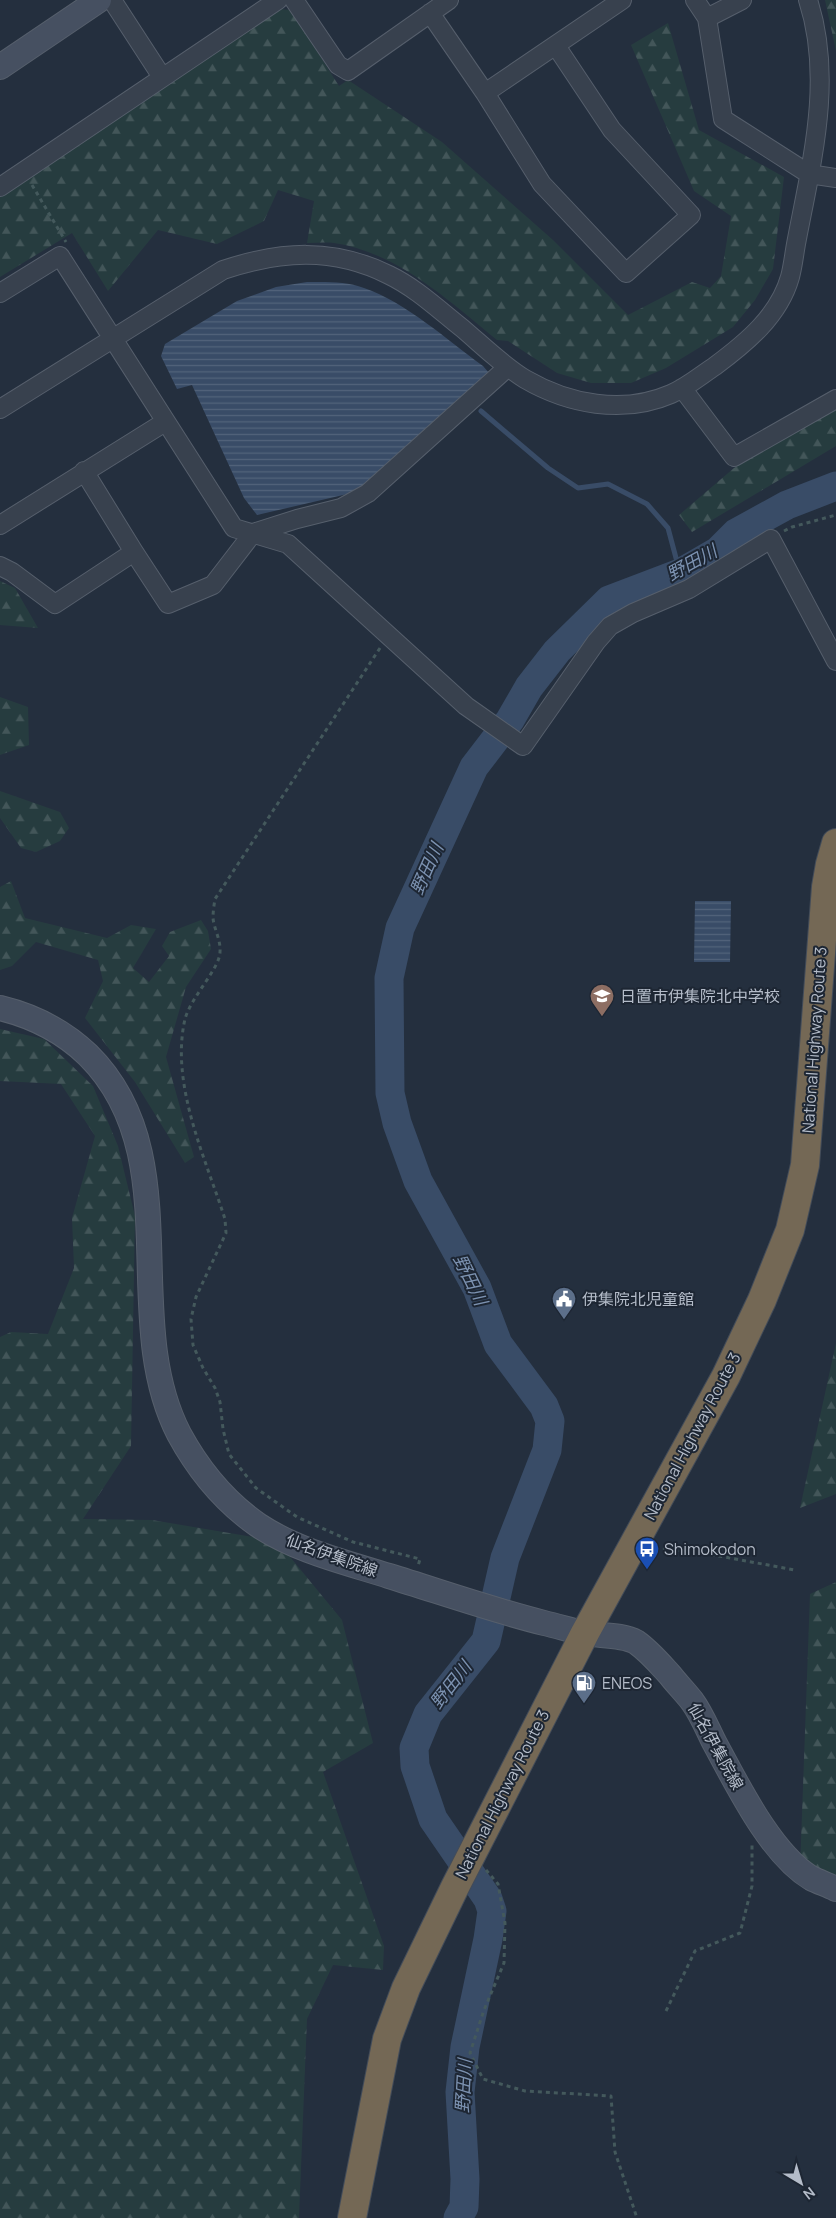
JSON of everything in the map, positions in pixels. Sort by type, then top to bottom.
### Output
[{"type":"highway","name":"National Highway Route 3","points":[[352,2218],[388,2039],[406,1988],[470,1856],[585,1633],[744,1338],[777,1266],[790,1230],[805,1164],[826,887],[836,843]]},
{"type":"main road","points":[[0,67],[99,0]]},
{"type":"main road","name":"仙名伊集院線","points":[[0,1008],[28,1016],[43,1023],[82,1049],[107,1077],[126,1110],[134,1130],[145,1179],[154,1337],[158,1370],[165,1400],[177,1429],[190,1453],[223,1495],[238,1510],[260,1526],[315,1552],[510,1614],[585,1633],[633,1640],[653,1656],[693,1702],[753,1813],[790,1860],[810,1877],[836,1889]]},
{"type":"street","points":[[112,0],[162,77]]},
{"type":"street","points":[[0,187],[278,0]]},
{"type":"street","points":[[294,0],[338,65],[348,71],[449,0]]},
{"type":"street","points":[[485,93],[622,0]]},
{"type":"street","points":[[695,0],[707,18],[723,119],[809,174],[836,178]]},
{"type":"street","points":[[707,18],[742,0]]},
{"type":"street","points":[[0,409],[223,270],[250,261],[282,256],[320,254],[353,261],[388,275],[417,292],[524,378],[571,400],[625,405],[656,399],[682,388],[734,352],[770,318],[790,278],[818,119],[819,52],[808,0]]},
{"type":"street","points":[[430,14],[485,93],[542,184],[626,273],[691,215],[612,130],[556,46]]},
{"type":"street","points":[[0,293],[60,256],[234,528],[288,544],[466,706],[523,746],[596,642],[610,626],[633,613],[689,588],[770,539],[836,661]]},
{"type":"street","points":[[84,471],[168,604],[213,585],[253,534],[298,519],[341,508],[368,493],[508,367]]},
{"type":"street","points":[[682,388],[734,457],[836,399]]},
{"type":"street","points":[[0,524],[165,422]]},
{"type":"street","points":[[0,566],[12,572],[55,604],[134,552]]},
{"type":"path","points":[[24,171],[68,244]]},
{"type":"path","points":[[770,539],[792,527],[836,515]]},
{"type":"path","points":[[389,636],[215,899],[213,918],[220,951],[218,960],[193,999],[185,1019],[180,1058],[185,1097],[225,1219],[226,1233],[196,1297],[191,1319],[192,1345],[215,1388],[220,1402],[223,1429],[229,1454],[256,1488],[297,1518],[353,1542],[420,1560],[414,1584]]},
{"type":"path","points":[[634,1544],[719,1556],[795,1570]]},
{"type":"path","points":[[666,2011],[695,1951],[740,1933],[752,1886],[753,1813]]},
{"type":"path","points":[[470,1856],[498,1884],[505,1922],[504,1963],[484,2010],[470,2053],[483,2078],[525,2091],[611,2096],[615,2152],[637,2218]]},
{"type":"green space","points":[[825,0],[836,0],[836,51]]},
{"type":"green space","points":[[279,9],[291,10],[339,86],[348,80],[442,142],[553,240],[628,315],[692,282],[710,288],[721,276],[731,216],[694,191],[631,45],[668,23],[699,130],[784,177],[773,269],[755,300],[733,327],[666,368],[631,383],[591,383],[557,373],[508,341],[497,340],[441,295],[401,267],[357,248],[334,243],[307,243],[314,201],[278,190],[264,221],[217,244],[158,230],[108,291],[72,233],[0,277],[0,195]]},
{"type":"green space","points":[[836,408],[836,446],[692,532],[679,515],[734,468]]},
{"type":"green space","points":[[0,581],[15,588],[38,628],[0,625]]},
{"type":"green space","points":[[0,697],[28,707],[29,745],[0,755]]},
{"type":"green space","points":[[0,791],[60,812],[69,828],[60,841],[36,852],[21,848],[0,818]]},
{"type":"green space","points":[[11,881],[25,918],[107,938],[131,925],[156,929],[133,968],[149,982],[169,956],[162,946],[170,932],[201,920],[208,931],[211,949],[186,987],[166,1057],[194,1157],[185,1163],[135,1082],[85,1018],[103,981],[98,960],[36,942],[12,966],[0,970],[0,887]]},
{"type":"green space","points":[[0,1029],[44,1039],[93,1086],[118,1146],[135,1216],[131,1446],[83,1519],[152,1520],[277,1541],[342,1620],[373,1743],[323,1772],[384,1946],[383,1970],[333,1965],[307,2019],[299,2218],[0,2218],[0,1337],[11,1332],[48,1334],[74,1268],[72,1218],[95,1136],[61,1084],[0,1081]]},
{"type":"green space","points":[[836,1343],[836,1494],[800,1508]]},
{"type":"green space","points":[[836,1582],[836,1879],[800,1869],[810,1594]]},
{"type":"water","points":[[307,282],[350,284],[364,288],[396,303],[426,323],[483,366],[489,373],[356,492],[257,515],[244,498],[192,385],[177,389],[161,356],[165,344],[237,301],[276,287]]},
{"type":"water","points":[[695,901],[731,901],[730,962],[694,962]]},
{"type":"waterway","points":[[481,411],[548,468],[578,488],[608,484],[647,504],[668,528],[680,573]]},
{"type":"waterway","name":"野田川","points":[[458,2218],[464,2207],[465,2179],[460,2092],[465,2047],[488,1939],[492,1911],[488,1899],[433,1819],[415,1766],[414,1748],[428,1714],[486,1641],[505,1558],[547,1450],[550,1421],[544,1406],[498,1344],[477,1288],[418,1181],[397,1123],[390,1093],[389,978],[400,928],[474,767],[510,720],[529,687],[557,651],[609,600],[680,573],[718,551],[736,533],[787,505],[836,486]]},
{"type":"place","name":"日置市伊集院北中学校","points":[[602,1017]]},
{"type":"place","name":"伊集院北児童館","points":[[564,1320]]},
{"type":"place","name":"Shimokodon","points":[[647,1570]]},
{"type":"place","name":"ENEOS","points":[[584,1704]]}]
